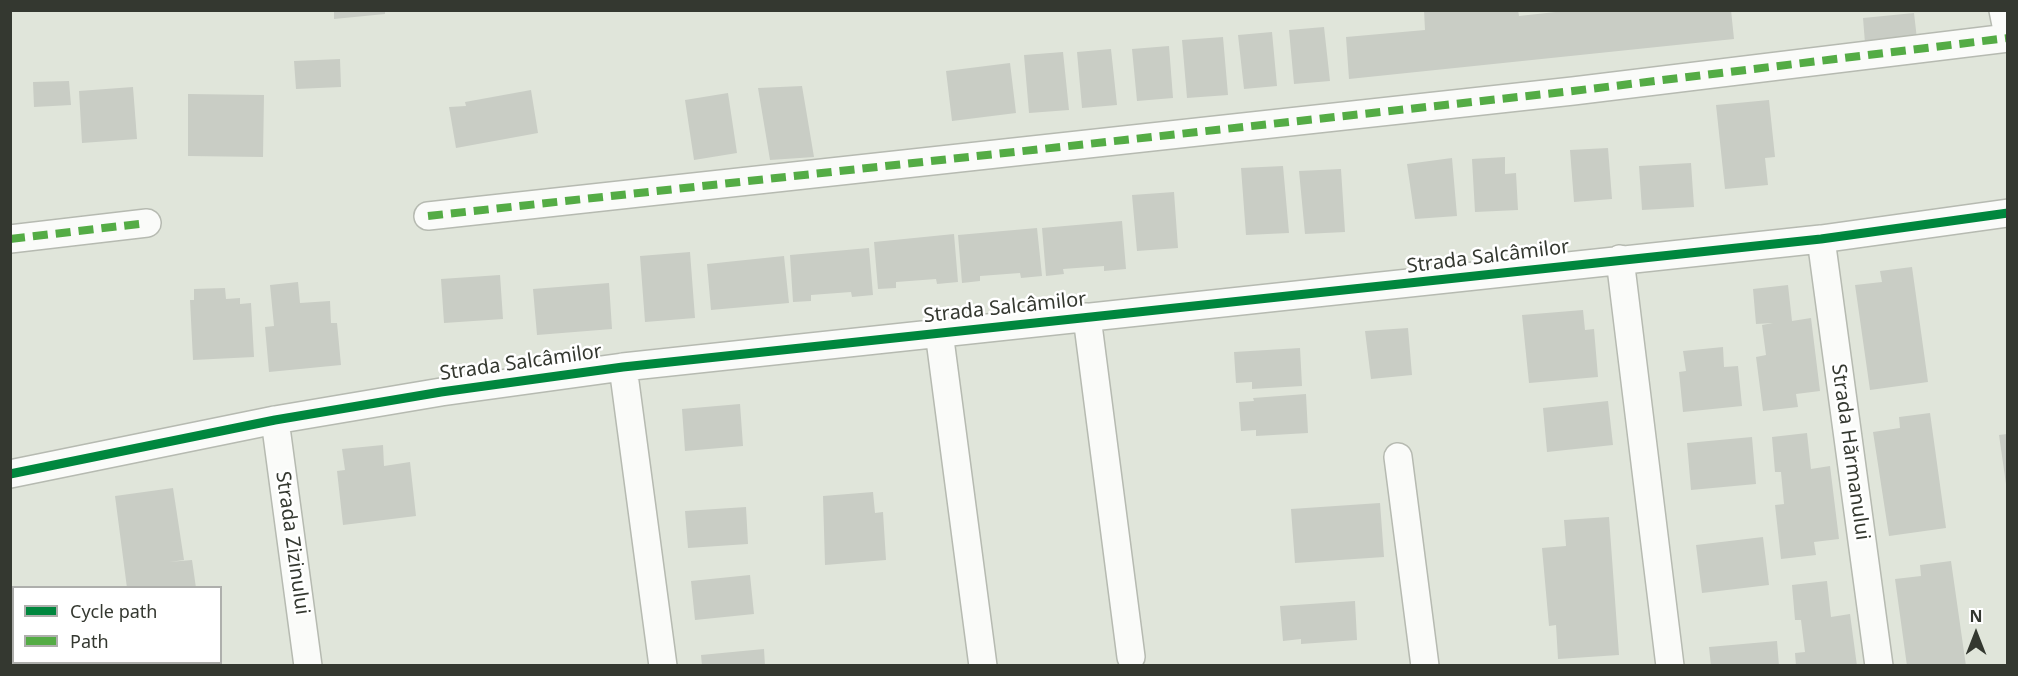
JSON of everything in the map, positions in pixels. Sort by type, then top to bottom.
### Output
[{"type":"street","points":[[428,216],[1550,94],[2006,24]]},
{"type":"street","name":"Strada Salcâmilor","points":[[10,474],[275,420],[441,392],[622,367],[1389,287],[1620,259],[1821,239],[2007,213]]},
{"type":"street","points":[[10,239],[147,223]]},
{"type":"street","name":"Strada Hărmanului","points":[[1821,239],[1879,666]]},
{"type":"street","points":[[1620,259],[1670,666]]},
{"type":"street","points":[[1087,317],[1131,657]]},
{"type":"street","points":[[939,333],[983,666]]},
{"type":"street","points":[[622,367],[663,666]]},
{"type":"street","name":"Strada Zizinului","points":[[275,420],[308,666]]},
{"type":"street","points":[[1398,457],[1425,666]]},
{"type":"building","points":[[334,10],[385,10],[385,14],[334,19]]},
{"type":"building","points":[[1424,10],[1518,10],[1519,16],[1574,10],[1731,10],[1734,39],[1349,79],[1346,37],[1425,30]]},
{"type":"building","points":[[1914,13],[1917,39],[1865,43],[1863,18]]},
{"type":"building","points":[[1324,27],[1330,81],[1294,84],[1289,30]]},
{"type":"building","points":[[1272,32],[1277,86],[1244,89],[1238,35]]},
{"type":"building","points":[[1223,37],[1228,95],[1187,98],[1182,40]]},
{"type":"building","points":[[1169,46],[1173,98],[1137,101],[1132,49]]},
{"type":"building","points":[[1111,49],[1117,105],[1082,108],[1077,52]]},
{"type":"building","points":[[1063,52],[1069,110],[1029,113],[1024,55]]},
{"type":"building","points":[[340,59],[341,87],[296,89],[294,61]]},
{"type":"building","points":[[1010,63],[1016,113],[952,121],[946,71]]},
{"type":"building","points":[[69,81],[71,105],[34,107],[33,82]]},
{"type":"building","points":[[802,86],[814,157],[770,160],[758,88]]},
{"type":"building","points":[[133,87],[137,139],[82,143],[79,91]]},
{"type":"building","points":[[531,90],[538,133],[456,148],[449,107],[466,106],[465,102]]},
{"type":"building","points":[[728,93],[737,153],[694,160],[685,100]]},
{"type":"building","points":[[188,94],[264,95],[263,157],[188,156]]},
{"type":"building","points":[[1769,100],[1775,157],[1765,158],[1768,185],[1725,189],[1716,105]]},
{"type":"building","points":[[1608,148],[1612,199],[1574,202],[1570,150]]},
{"type":"building","points":[[1505,157],[1505,174],[1516,173],[1518,210],[1475,212],[1472,159]]},
{"type":"building","points":[[1452,158],[1457,216],[1415,219],[1407,164]]},
{"type":"building","points":[[1691,163],[1694,207],[1642,210],[1639,166]]},
{"type":"building","points":[[1283,166],[1289,233],[1246,235],[1241,168]]},
{"type":"building","points":[[1341,169],[1345,232],[1305,234],[1299,171]]},
{"type":"building","points":[[1174,192],[1178,248],[1137,251],[1132,195]]},
{"type":"building","points":[[1122,221],[1126,269],[1104,271],[1104,266],[1063,269],[1064,274],[1046,276],[1042,228]]},
{"type":"building","points":[[1037,228],[1042,276],[1021,278],[1020,273],[980,276],[980,281],[962,283],[958,235]]},
{"type":"building","points":[[954,234],[958,282],[937,284],[936,279],[896,282],[896,288],[878,289],[874,242]]},
{"type":"building","points":[[869,248],[873,295],[852,297],[851,292],[811,295],[811,301],[793,302],[790,255]]},
{"type":"building","points":[[690,252],[695,318],[645,322],[640,256]]},
{"type":"building","points":[[784,256],[789,303],[711,310],[707,264]]},
{"type":"building","points":[[1912,267],[1928,382],[1870,390],[1855,285],[1882,282],[1880,271]]},
{"type":"building","points":[[500,275],[503,319],[444,323],[441,279]]},
{"type":"building","points":[[298,282],[300,303],[330,301],[331,323],[337,323],[341,365],[269,372],[265,327],[274,326],[270,285]]},
{"type":"building","points":[[609,283],[612,329],[537,335],[533,289]]},
{"type":"building","points":[[1788,285],[1792,321],[1811,318],[1820,391],[1796,394],[1798,407],[1763,411],[1756,357],[1766,355],[1762,325],[1773,323],[1756,324],[1753,289]]},
{"type":"building","points":[[225,288],[226,299],[240,298],[240,304],[251,303],[254,357],[193,360],[190,300],[194,300],[194,289]]},
{"type":"building","points":[[1583,310],[1585,330],[1594,329],[1598,377],[1529,383],[1522,315]]},
{"type":"building","points":[[1408,328],[1412,375],[1371,379],[1365,331]]},
{"type":"building","points":[[1723,347],[1724,367],[1738,366],[1742,406],[1683,412],[1679,372],[1686,371],[1683,351]]},
{"type":"building","points":[[1300,348],[1302,386],[1252,389],[1252,382],[1236,383],[1234,352]]},
{"type":"building","points":[[1306,394],[1308,433],[1256,436],[1256,430],[1241,431],[1239,402],[1254,401],[1253,398]]},
{"type":"building","points":[[1608,401],[1613,445],[1547,452],[1543,408]]},
{"type":"building","points":[[740,404],[743,446],[685,451],[682,409]]},
{"type":"building","points":[[1930,413],[1946,528],[1889,536],[1873,432],[1900,428],[1899,417]]},
{"type":"building","points":[[1807,433],[1811,469],[1830,466],[1839,539],[1814,542],[1816,555],[1781,559],[1775,505],[1784,504],[1781,472],[1775,472],[1772,437]]},
{"type":"building","points":[[2007,434],[2007,484],[2006,484],[1999,435]]},
{"type":"building","points":[[1752,437],[1756,484],[1691,490],[1687,443]]},
{"type":"building","points":[[383,445],[384,466],[410,462],[416,516],[343,525],[337,471],[345,470],[342,449]]},
{"type":"building","points":[[173,488],[184,560],[169,562],[192,560],[196,586],[127,586],[115,496]]},
{"type":"building","points":[[873,492],[875,513],[883,512],[886,560],[825,565],[823,496]]},
{"type":"building","points":[[1380,503],[1384,557],[1295,563],[1291,509]]},
{"type":"building","points":[[746,507],[748,544],[688,548],[685,511]]},
{"type":"building","points":[[1609,517],[1619,655],[1558,659],[1556,625],[1549,626],[1542,548],[1566,546],[1564,520]]},
{"type":"building","points":[[1763,537],[1769,585],[1702,593],[1696,545]]},
{"type":"building","points":[[1951,561],[1966,666],[1907,666],[1895,579],[1921,576],[1920,565]]},
{"type":"building","points":[[750,575],[754,614],[695,620],[691,581]]},
{"type":"building","points":[[1827,581],[1831,617],[1850,614],[1857,666],[1796,666],[1795,653],[1805,652],[1801,620],[1795,620],[1792,585]]},
{"type":"building","points":[[1355,601],[1357,640],[1301,644],[1301,639],[1283,641],[1280,606]]},
{"type":"building","points":[[1777,641],[1779,666],[1711,666],[1709,647]]},
{"type":"building","points":[[764,649],[765,666],[702,666],[701,655]]},
{"type":"marked path","points":[[428,216],[1573,91],[2008,38]]},
{"type":"marked path","points":[[10,239],[147,223]]},
{"type":"cycle path","points":[[10,474],[275,420],[441,392],[623,367],[1821,239],[2008,213]]}]
